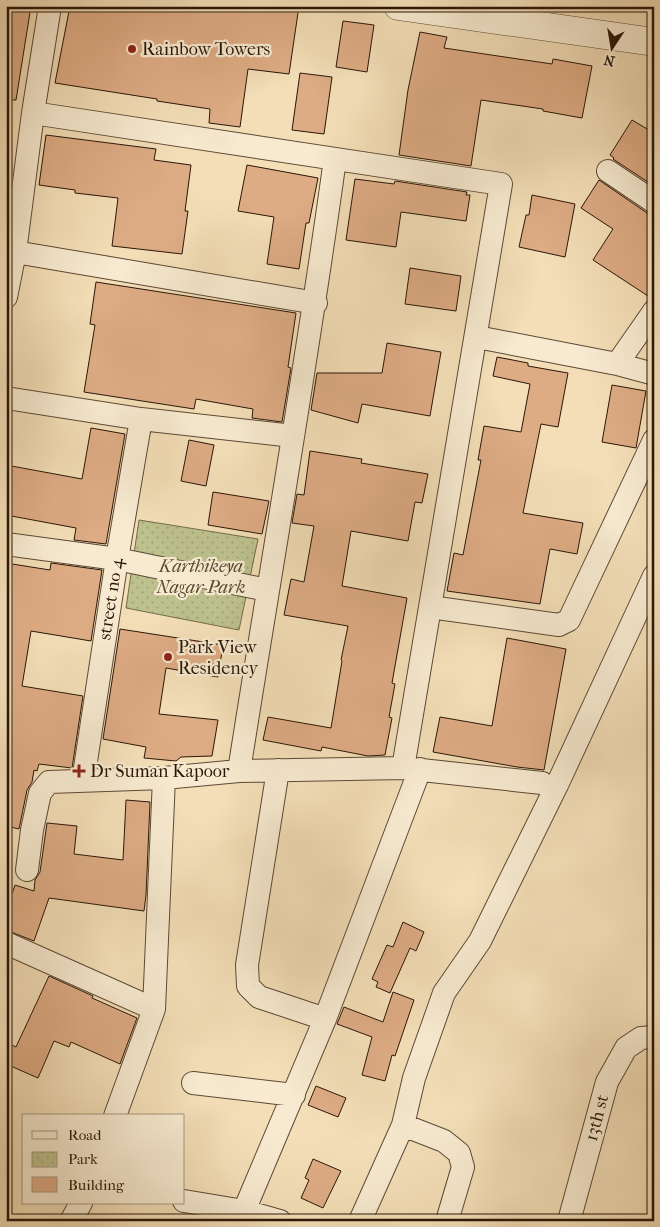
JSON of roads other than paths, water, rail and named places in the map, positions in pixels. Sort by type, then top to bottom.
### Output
[{"type":"street","points":[[6,297],[15,252],[33,113],[50,6]]},
{"type":"street","points":[[398,6],[654,42]]},
{"type":"street","points":[[33,113],[502,184],[430,607],[411,769],[325,1019],[244,1211]]},
{"type":"street","points":[[239,771],[267,590],[316,303],[335,159]]},
{"type":"street","points":[[608,171],[654,202]]},
{"type":"street","points":[[15,252],[316,303]]},
{"type":"street","points":[[617,364],[654,311]]},
{"type":"street","points":[[477,337],[617,364],[654,374]]},
{"type":"street","points":[[6,398],[141,418],[294,436]]},
{"type":"street","name":"street no 4","points":[[84,781],[117,559],[141,418]]},
{"type":"street","points":[[430,607],[559,625],[565,624],[569,620],[654,440]]},
{"type":"street","points":[[6,544],[117,559],[267,590]]},
{"type":"street","points":[[360,1221],[403,1125],[414,1078],[444,993],[480,941],[557,785],[654,576]]},
{"type":"street","points":[[27,870],[32,830],[40,793],[50,782],[164,778],[239,771],[411,769],[542,783]]},
{"type":"street","points":[[278,770],[247,965],[248,986],[260,997],[325,1019]]},
{"type":"street","points":[[116,1114],[154,1009],[164,778]]},
{"type":"street","points":[[6,943],[154,1009]]},
{"type":"street","name":"13th st","points":[[569,1221],[606,1082],[626,1048],[641,1038],[654,1037]]},
{"type":"street","points":[[193,1083],[294,1094]]},
{"type":"street","points":[[403,1125],[444,1142],[459,1153],[463,1168],[447,1221]]},
{"type":"street","points":[[185,1201],[244,1211],[280,1221]]},
{"type":"street","points":[[71,1221],[80,1204]]},
{"type":"place","name":"Rainbow Towers","points":[[132,49]]},
{"type":"place","name":"Park View Residency","points":[[168,657]]},
{"type":"place","name":"Dr Suman Kapoor","points":[[79,771]]},
{"type":"park label","name":"Karthikeya Nagar Park","points":[[201,576]]}]
